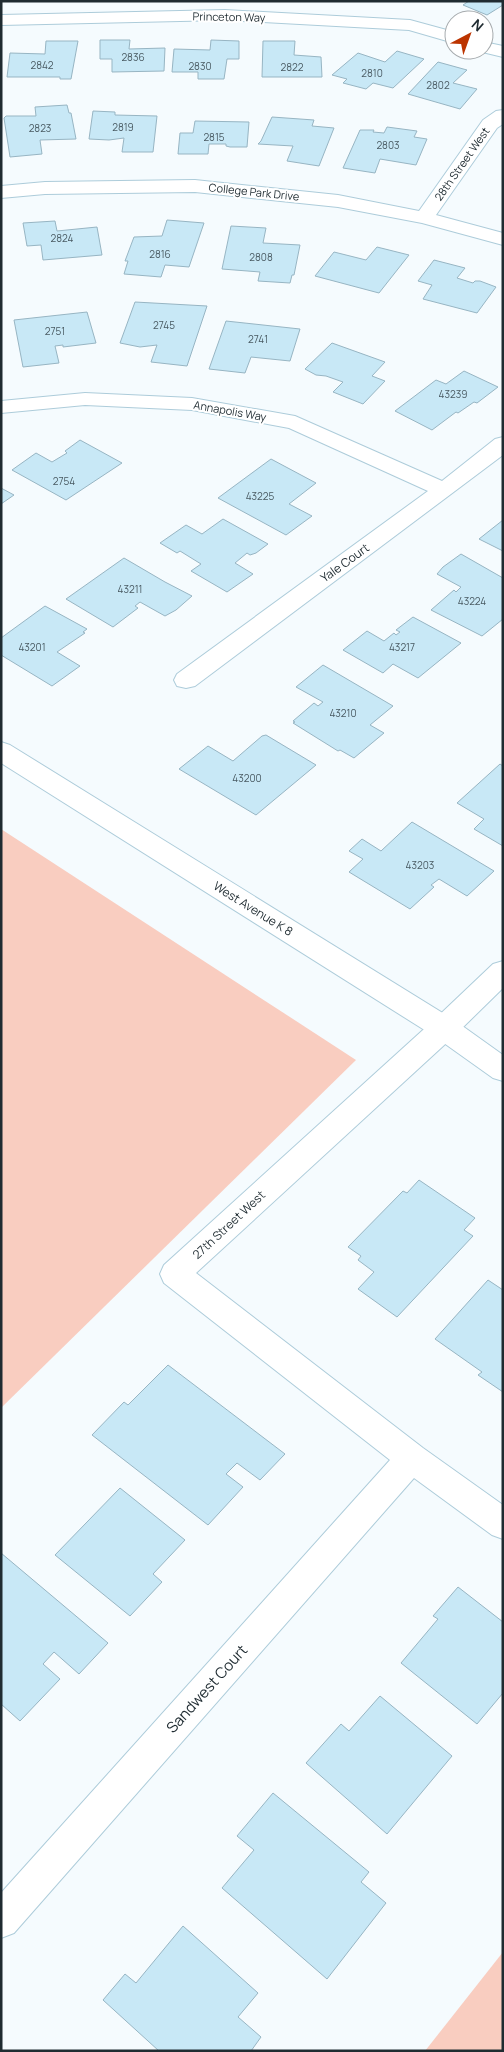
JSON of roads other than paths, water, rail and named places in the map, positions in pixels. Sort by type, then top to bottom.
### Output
[{"type":"street","name":"Princeton Way","points":[[1,20],[227,8],[410,25],[444,35]]},
{"type":"street","name":"28th Street West","points":[[424,218],[490,124],[503,115]]},
{"type":"street","name":"College Park Drive","points":[[1,192],[44,188],[195,186],[338,201],[424,218],[503,239]]},
{"type":"street","name":"Annapolis Way","points":[[1,407],[85,398],[192,404],[294,423],[444,490]]},
{"type":"street","name":"Yale Court","points":[[186,680],[444,490],[503,444]]},
{"type":"street","name":"West Avenue K 8","points":[[1,751],[444,1028],[503,1070]]},
{"type":"street","name":"27th Street West","points":[[412,1458],[175,1274],[444,1028],[503,971]]},
{"type":"street","points":[[412,1458],[503,1524]]},
{"type":"street","name":"Sandwest Court","points":[[1,1920],[412,1458]]}]
